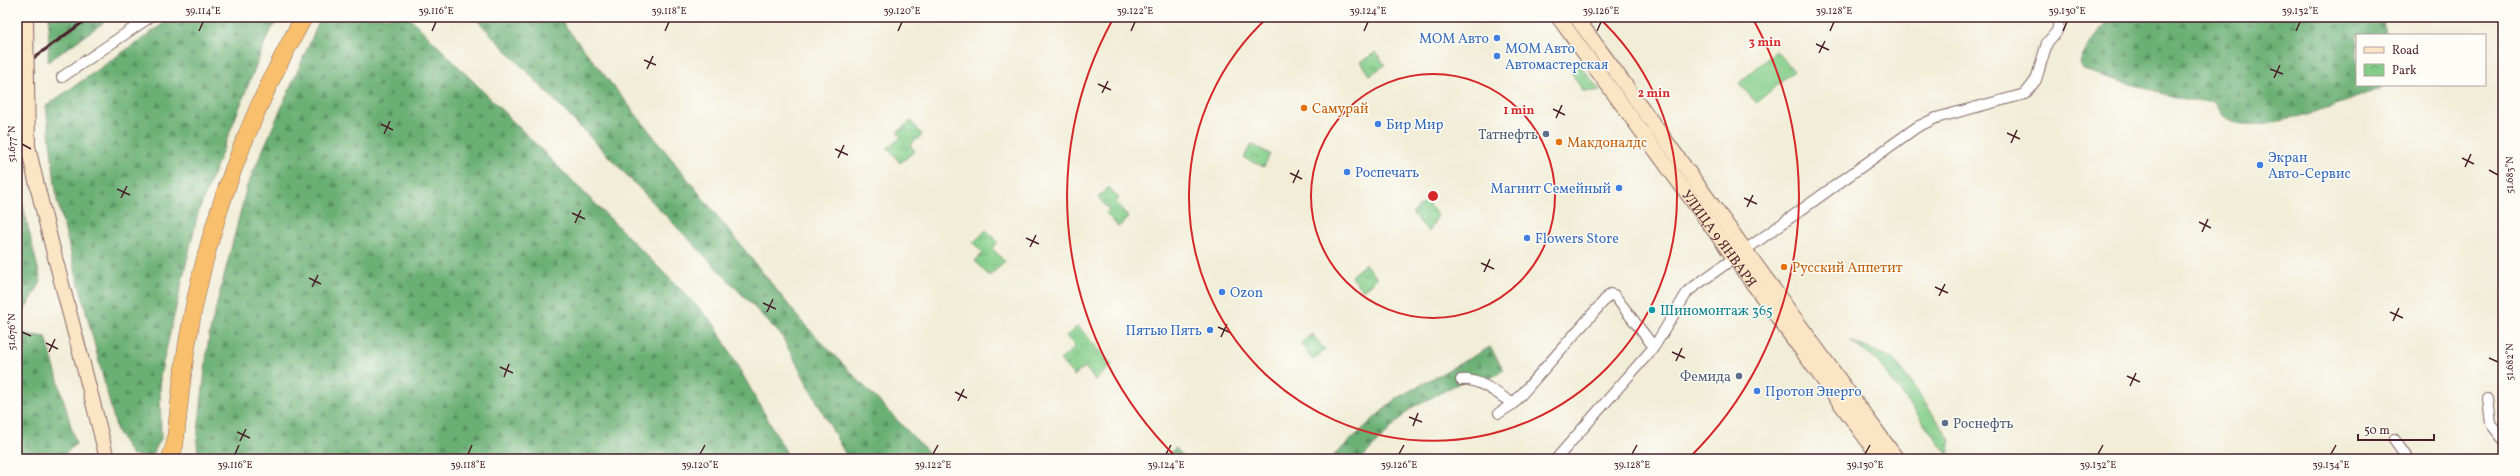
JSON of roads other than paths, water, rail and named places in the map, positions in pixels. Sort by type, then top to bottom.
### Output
[{"type":"highway","points":[[170,459],[175,444],[188,334],[202,270],[219,209],[280,60],[304,17]]},
{"type":"highway","points":[[179,459],[180,404]]},
{"type":"main road","name":"УЛИЦА 9 ЯНВАРЯ","points":[[1558,17],[1733,258],[1808,347],[1897,459]]},
{"type":"main road","name":"УЛИЦА 9 ЯНВАРЯ","points":[[1576,17],[1745,249],[1881,459]]},
{"type":"main road","points":[[26,18],[28,146],[41,203],[86,367],[107,459]]},
{"type":"main road","points":[[98,422],[116,459]]},
{"type":"street","points":[[62,77],[150,17]]},
{"type":"street","points":[[1556,459],[1654,347],[1688,291],[1917,127],[1936,118],[2025,94],[2036,80],[2048,43],[2057,30],[2060,17]]},
{"type":"street","points":[[1499,413],[1513,404],[1610,294],[1614,295],[1654,347]]},
{"type":"street","points":[[1461,380],[1467,379],[1481,384],[1513,404]]},
{"type":"street","points":[[2488,399],[2491,424],[2503,439]]},
{"type":"street","points":[[2394,439],[2408,459]]},
{"type":"railway","points":[[17,70],[90,17]]},
{"type":"place","name":"МОМ Авто","points":[[1497,38]]},
{"type":"place","name":"МОМ Авто Автомастерская","points":[[1497,56]]},
{"type":"place","name":"Самурай","points":[[1304,108]]},
{"type":"place","name":"Бир Мир","points":[[1378,124]]},
{"type":"place","name":"Татнефть","points":[[1546,134]]},
{"type":"place","name":"Макдоналдс","points":[[1559,142]]},
{"type":"place","name":"Экран Авто-Сервис","points":[[2260,165]]},
{"type":"place","name":"Роспечать","points":[[1347,172]]},
{"type":"place","name":"Магнит Семейный","points":[[1619,188]]},
{"type":"place","name":"Flowers Store","points":[[1527,238]]},
{"type":"place","name":"Русский Аппетит","points":[[1784,267]]},
{"type":"place","name":"Ozon","points":[[1222,292]]},
{"type":"place","name":"Шиномонтаж 365","points":[[1652,310]]},
{"type":"place","name":"Пятью Пять","points":[[1210,330]]},
{"type":"place","name":"Фемида","points":[[1739,376]]},
{"type":"place","name":"Протон Энерго","points":[[1757,391]]},
{"type":"place","name":"Роснефть","points":[[1945,423]]}]
